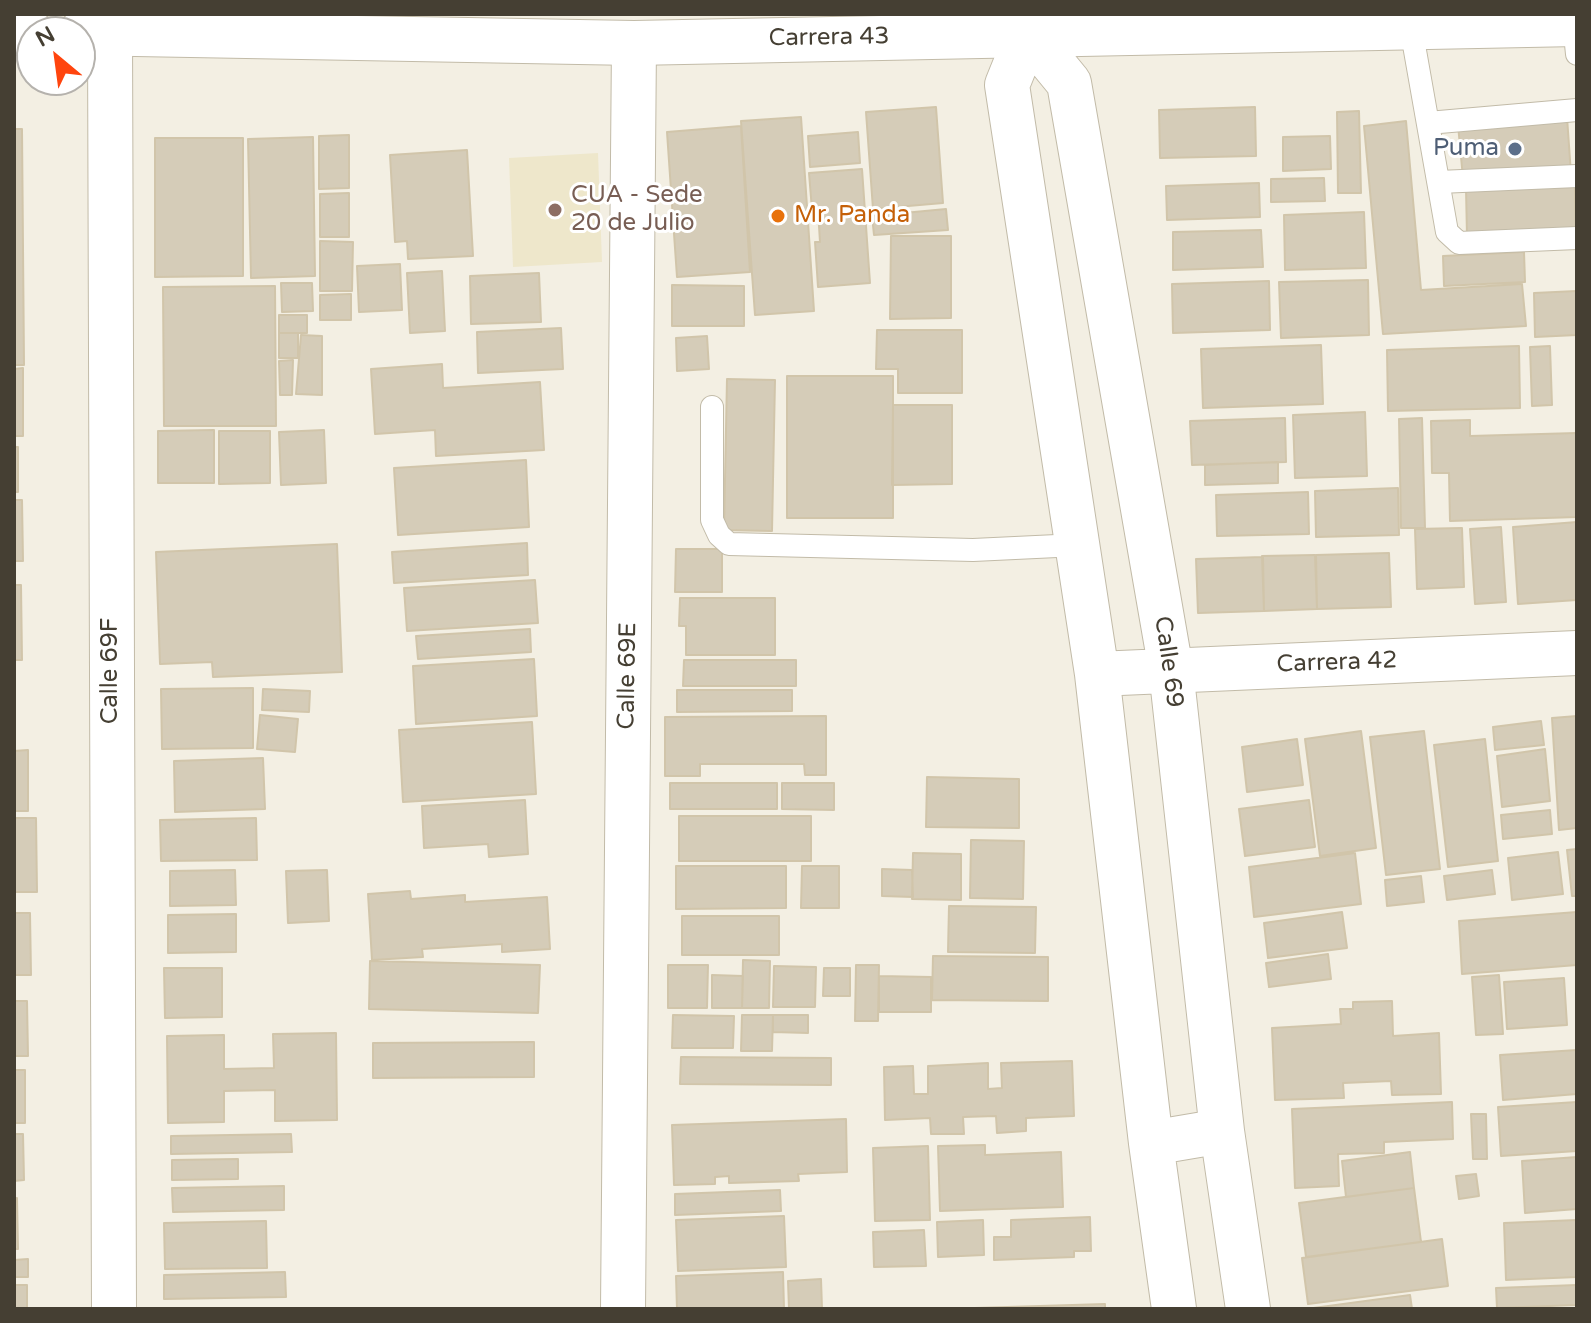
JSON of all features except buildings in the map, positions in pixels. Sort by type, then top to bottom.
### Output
[{"type":"street","name":"Carrera 43","points":[[96,33],[634,43],[1026,24],[1411,28],[1576,34]]},
{"type":"street","points":[[1026,24],[1007,85],[1097,674],[1151,1143],[1174,1309]]},
{"type":"street","name":"Calle 69","points":[[1026,24],[1069,83],[1171,670],[1222,1131],[1248,1309]]},
{"type":"street","name":"Calle 69E","points":[[623,1309],[634,43]]},
{"type":"street","name":"Calle 69F","points":[[96,96],[114,1309]]},
{"type":"street","name":"Carrera 42","points":[[1097,674],[1577,653]]},
{"type":"street","points":[[1151,1143],[1222,1131]]},
{"type":"lane","points":[[1411,28],[1447,232],[1452,240],[1459,243],[1577,238]]},
{"type":"lane","points":[[1428,123],[1577,110]]},
{"type":"lane","points":[[1439,182],[1577,176]]},
{"type":"lane","points":[[712,407],[712,520],[719,535],[729,544],[973,550],[1078,545]]},
{"type":"shaded area","name":"CUA - Sede 20 de Julio","points":[[598,153],[602,262],[513,267],[509,158]]},
{"type":"place","name":"Puma","points":[[1515,149]]},
{"type":"place","name":"CUA - Sede 20 de Julio","points":[[555,210]]},
{"type":"place","name":"Mr. Panda","points":[[778,216]]}]
